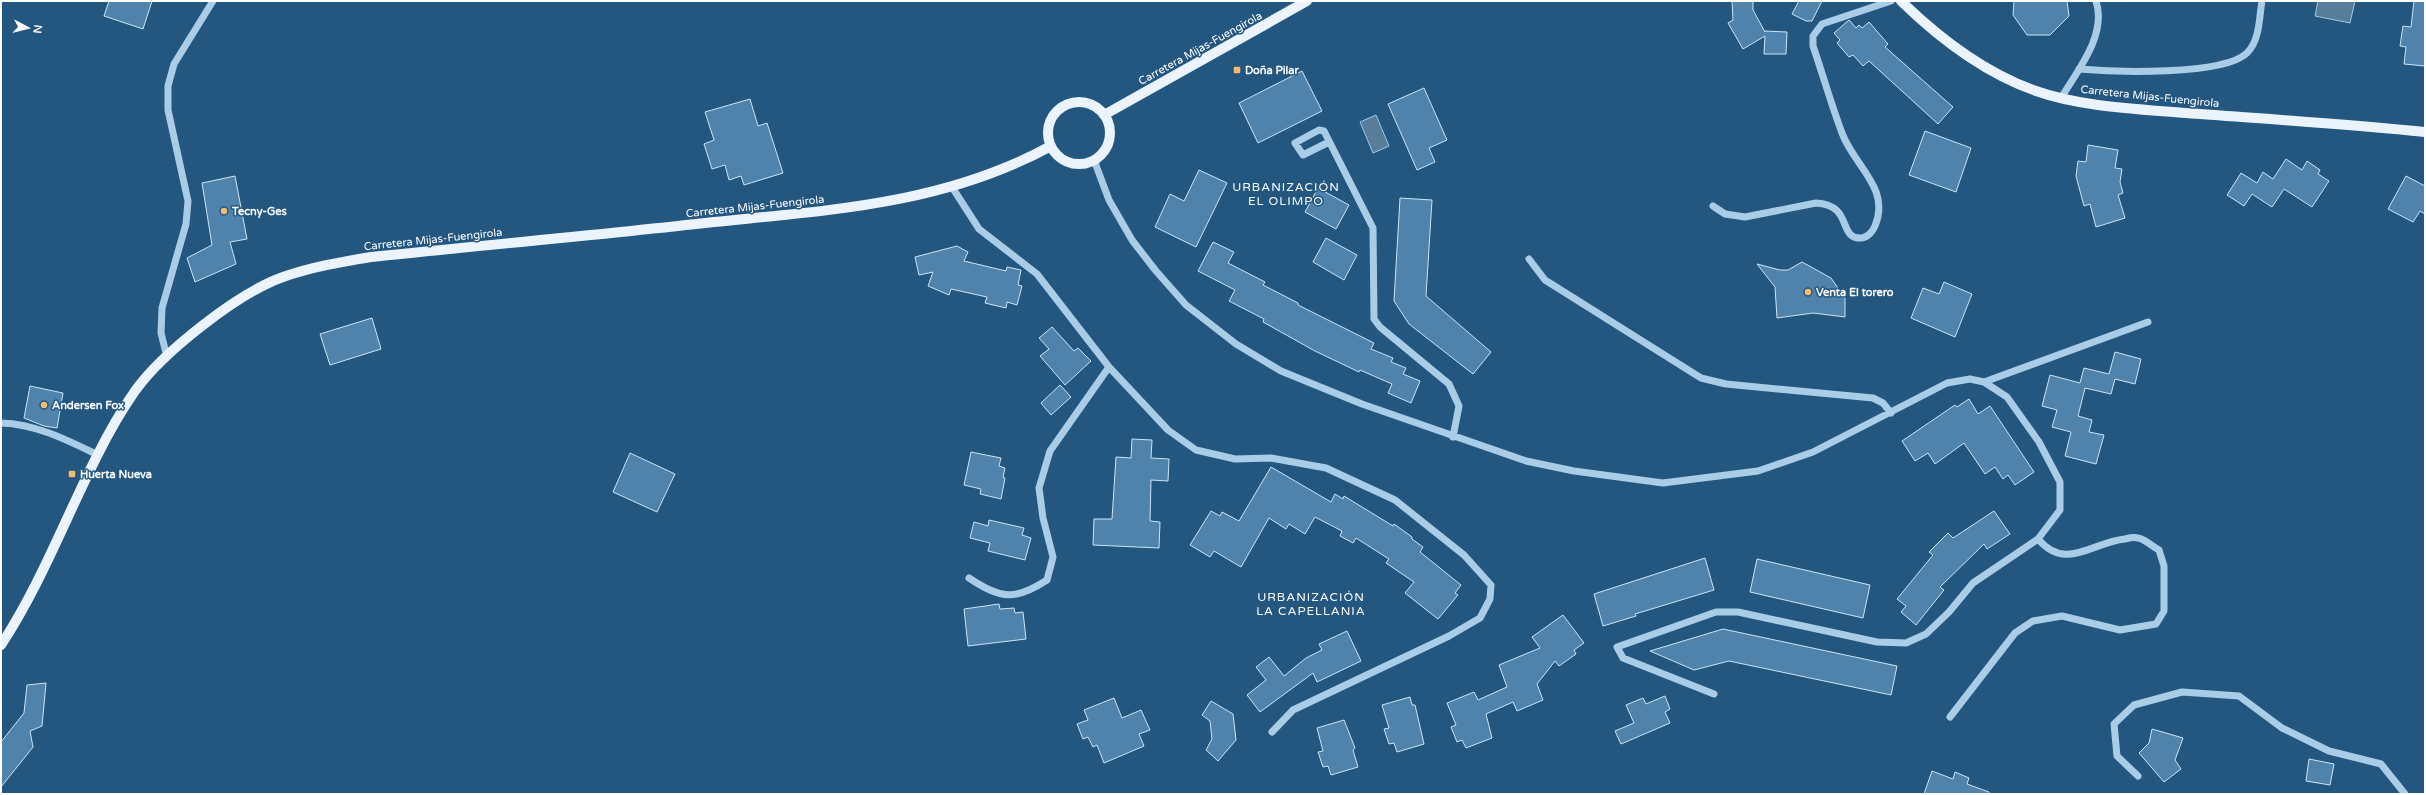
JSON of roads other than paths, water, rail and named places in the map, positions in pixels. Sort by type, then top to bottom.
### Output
[{"type":"main road","name":"Carretera Mijas-Fuengirola","points":[[1104,115],[1307,1]]},
{"type":"main road","name":"Carretera Mijas-Fuengirola","points":[[1902,1],[1931,30],[1974,61],[2030,88],[2061,98],[2164,111],[2425,132]]},
{"type":"main road","points":[[1088,104],[1104,115],[1109,124],[1108,145],[1103,154],[1094,160],[1075,164],[1057,155],[1049,136],[1049,127],[1060,110],[1068,105],[1088,104]]},
{"type":"main road","name":"Carretera Mijas-Fuengirola","points":[[1,645],[20,616],[98,455],[136,390],[167,357],[206,322],[247,295],[282,277],[327,264],[371,257],[846,208],[905,199],[952,187],[1019,164],[1052,146]]},
{"type":"street","points":[[167,357],[161,333],[162,308],[186,224],[188,201],[168,110],[168,86],[174,64],[213,1]]},
{"type":"street","points":[[1713,206],[1725,214],[1745,217],[1816,203],[1828,204],[1838,210],[1847,232],[1854,238],[1864,238],[1873,231],[1878,218],[1879,201],[1876,187],[1842,135],[1813,46],[1813,36],[1822,24],[1891,1]]},
{"type":"street","points":[[2061,98],[2079,69],[2096,32],[2099,18],[2096,1]]},
{"type":"street","points":[[2079,69],[2131,73],[2232,63],[2247,53],[2258,33],[2262,1]]},
{"type":"street","points":[[1329,142],[1303,155],[1295,143],[1321,129],[1329,142],[1373,228],[1374,318],[1388,334],[1449,384],[1459,406],[1453,437]]},
{"type":"street","points":[[1094,160],[1109,200],[1132,240],[1156,271],[1186,305],[1236,344],[1281,372],[1362,404],[1453,437],[1540,464],[1574,471],[1663,483],[1758,472],[1813,452],[1891,413],[1947,382],[1970,379],[1984,382],[2007,397],[2040,442],[2060,482],[2060,510],[2038,538],[1973,583],[1949,612],[1926,634],[1906,643],[1877,642],[1738,612],[1716,612],[1617,647],[1623,658],[1714,694]]},
{"type":"street","points":[[952,187],[979,229],[1037,274],[1109,367],[1168,430],[1196,450],[1236,459],[1271,458],[1326,468],[1395,500],[1464,555],[1491,585],[1490,599],[1480,618],[1450,636],[1293,710],[1272,732]]},
{"type":"street","points":[[1529,259],[1544,280],[1701,378],[1726,384],[1873,398],[1883,403],[1891,413]]},
{"type":"street","points":[[1984,382],[2148,322]]},
{"type":"street","points":[[969,578],[987,590],[1006,595],[1027,593],[1047,580],[1053,557],[1043,518],[1039,488],[1050,451],[1109,367]]},
{"type":"street","points":[[1,423],[20,424],[55,435],[98,455]]},
{"type":"street","points":[[1950,717],[2015,633],[2033,621],[2062,616],[2120,630],[2156,624],[2164,611],[2164,566],[2159,550],[2137,538],[2110,540],[2083,553],[2059,555],[2046,548],[2038,538]]},
{"type":"street","points":[[2138,776],[2117,756],[2114,724],[2134,705],[2182,692],[2239,696],[2282,728],[2330,751],[2381,764],[2405,794]]},
{"type":"water","points":[[2318,1],[2355,1],[2350,23],[2315,16]]},
{"type":"water","points":[[1376,115],[1389,146],[1373,153],[1360,122]]},
{"type":"place","name":"Doña Pilar","points":[[1237,70]]},
{"type":"place","name":"Tecny-Ges","points":[[224,211]]},
{"type":"place","name":"Venta El torero","points":[[1808,292]]},
{"type":"place","name":"Andersen Fox","points":[[44,405]]},
{"type":"place","name":"Huerta Nueva","points":[[72,474]]},
{"type":"district","name":"URBANIZACIÓN EL OLIMPO","points":[[1286,194]]},
{"type":"district","name":"URBANIZACIÓN LA CAPELLANIA","points":[[1311,604]]}]
